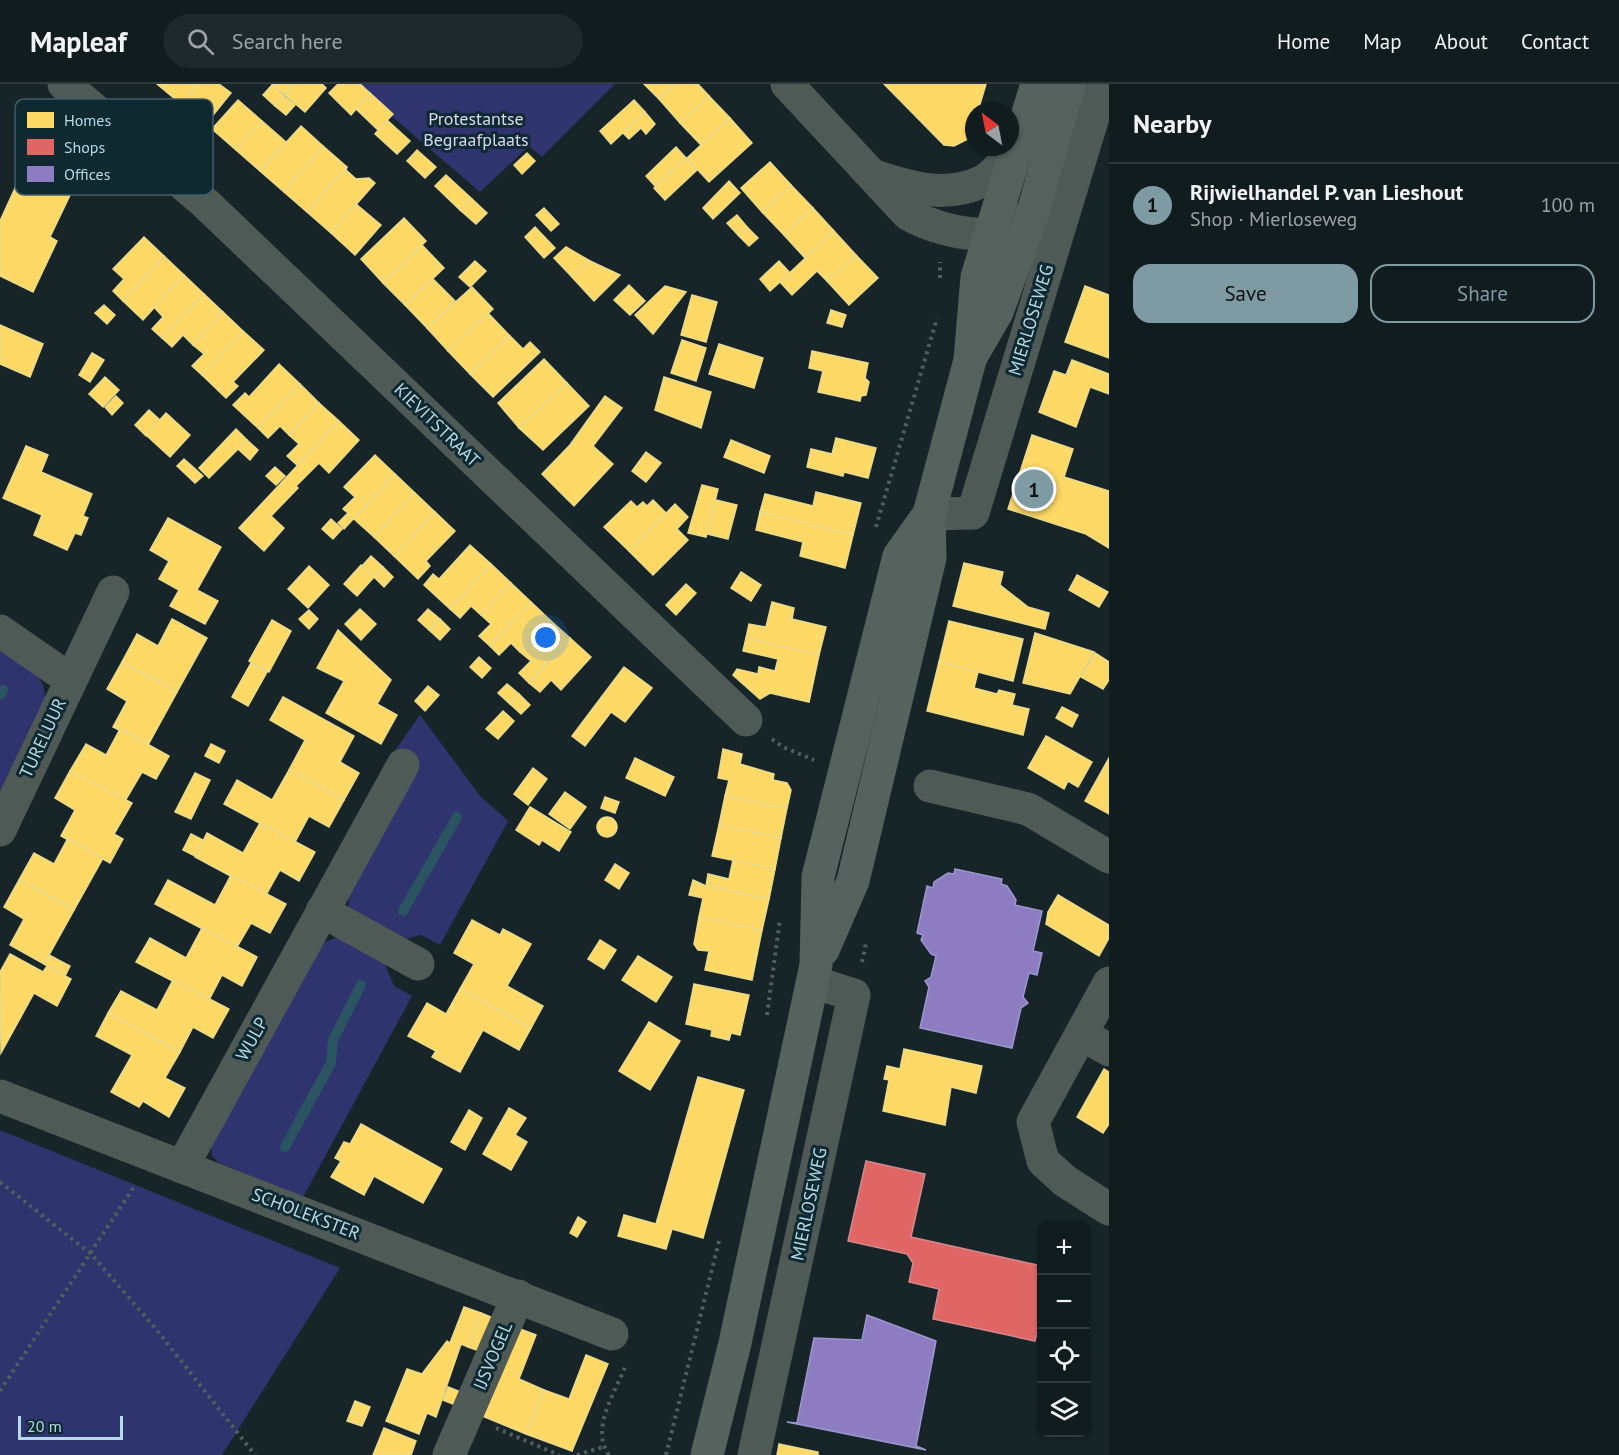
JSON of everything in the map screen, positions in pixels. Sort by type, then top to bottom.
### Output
[{"type":"main road","name":"MIERLOSEWEG","points":[[1019,138],[1038,84]]},
{"type":"main road","name":"MIERLOSEWEG","points":[[970,360],[997,312],[1033,212],[1070,84]]},
{"type":"main road","name":"MIERLOSEWEG","points":[[707,1455],[735,1343],[814,974],[818,877],[899,556],[929,514],[970,360],[973,303],[977,277],[1013,156]]},
{"type":"street","name":"KIEVITSTRAAT","points":[[64,84],[82,99]]},
{"type":"street","points":[[787,84],[909,214],[920,221],[946,230],[990,233],[1033,212]]},
{"type":"street","name":"MIERLOSEWEG","points":[[929,514],[973,513],[1103,84]]},
{"type":"street","points":[[872,175],[915,189],[934,192],[957,189],[985,180],[1008,156]]},
{"type":"street","name":"KIEVITSTRAAT","points":[[196,195],[746,720]]},
{"type":"street","name":"TURELUUR","points":[[0,830],[113,592]]},
{"type":"street","name":"TURELUUR","points":[[0,631],[71,680]]},
{"type":"street","name":"WULP","points":[[168,1162],[322,911],[403,765]]},
{"type":"street","points":[[930,786],[1028,808],[1109,857]]},
{"type":"street","points":[[322,911],[418,964]]},
{"type":"street","name":"MIERLOSEWEG","points":[[754,1455],[854,994],[814,974]]},
{"type":"street","points":[[1109,983],[1033,1122],[1044,1161],[1065,1181],[1109,1209]]},
{"type":"street","points":[[1082,1034],[1109,1050]]},
{"type":"street","name":"SCHOLEKSTER","points":[[0,1096],[612,1334]]},
{"type":"street","name":"IJSVOGEL","points":[[449,1455],[468,1416],[518,1296]]},
{"type":"path","points":[[746,720],[783,747],[814,760]]},
{"type":"path","points":[[0,1391],[91,1254],[168,1162]]},
{"type":"path","points":[[0,1182],[91,1254],[156,1329],[255,1455]]},
{"type":"path","points":[[609,1455],[603,1447],[600,1430],[627,1361],[626,1348],[612,1334]]},
{"type":"path","points":[[468,1416],[559,1455]]},
{"type":"path","points":[[578,1455],[603,1447]]},
{"type":"green space","name":"Protestantse Begraafplaats","points":[[354,84],[615,84],[542,157],[529,146],[480,192]]},
{"type":"green space","points":[[0,646],[24,662],[37,675],[42,682],[45,701],[0,798]]},
{"type":"green space","points":[[420,715],[480,796],[508,821],[440,945],[421,935],[403,940],[348,910],[349,895],[394,752]]},
{"type":"green space","points":[[337,937],[383,959],[394,986],[412,996],[303,1197],[219,1163],[212,1156],[211,1143],[323,943]]},
{"type":"green space","points":[[0,1130],[340,1268],[222,1455],[0,1455]]},
{"type":"building: Homes","points":[[157,84],[198,84],[185,99],[175,99]]},
{"type":"building: Homes","points":[[198,84],[219,84],[231,93],[213,115],[213,99],[185,99]]},
{"type":"building: Homes","points":[[272,84],[294,84],[285,95]]},
{"type":"building: Homes","points":[[294,84],[322,84],[326,88],[305,112],[285,95]]},
{"type":"building: Homes","points":[[338,84],[360,84],[370,93],[351,115],[329,93]]},
{"type":"building: Homes","points":[[644,84],[675,84],[659,99]]},
{"type":"building: Homes","points":[[675,84],[698,84],[709,96],[680,123],[659,99]]},
{"type":"building: Homes","points":[[884,84],[986,84],[981,102],[965,102],[965,140],[954,146],[944,145]]},
{"type":"building: Homes","points":[[272,85],[284,96],[275,106],[263,95]]},
{"type":"building: Homes","points":[[370,93],[393,114],[378,130],[356,109]]},
{"type":"building: Homes","points":[[284,96],[295,105],[286,115],[275,106]]},
{"type":"building: Homes","points":[[709,96],[730,118],[701,145],[680,123]]},
{"type":"building: Homes","points":[[238,100],[262,121],[236,150],[213,128]]},
{"type":"building: Homes","points":[[634,100],[645,112],[611,144],[600,131]]},
{"type":"building: Homes","points":[[645,112],[655,124],[646,134],[641,128],[629,139],[623,133]]},
{"type":"building: Homes","points":[[730,118],[752,143],[709,182],[687,158]]},
{"type":"building: Homes","points":[[387,120],[410,141],[397,154],[375,134]]},
{"type":"building: Homes","points":[[262,121],[286,142],[260,171],[236,150]]},
{"type":"building: Homes","points":[[301,126],[323,146],[284,192],[260,171]]},
{"type":"building: Homes","points":[[323,146],[347,167],[307,212],[284,192]]},
{"type":"building: Homes","points":[[676,147],[686,158],[655,186],[646,176]]},
{"type":"building: Homes","points":[[417,150],[436,167],[425,178],[407,161]]},
{"type":"building: Homes","points":[[527,153],[535,161],[522,174],[514,165]]},
{"type":"building: Homes","points":[[686,158],[697,170],[665,200],[654,188]]},
{"type":"building: Homes","points":[[770,162],[791,185],[762,212],[741,188]]},
{"type":"building: Homes","points":[[347,167],[346,170],[356,179],[369,178],[375,183],[331,233],[307,212]]},
{"type":"building: Homes","points":[[446,175],[472,199],[460,210],[435,186]]},
{"type":"building: Homes","points":[[729,181],[740,193],[713,219],[703,208]]},
{"type":"building: Homes","points":[[791,185],[813,208],[784,235],[762,212]]},
{"type":"building: Homes","points":[[15,188],[15,195],[70,195],[50,237],[57,241],[33,292],[0,276],[0,221]]},
{"type":"building: Homes","points":[[472,199],[487,213],[476,224],[460,210]]},
{"type":"building: Homes","points":[[356,204],[381,225],[355,255],[331,233]]},
{"type":"building: Homes","points":[[544,208],[559,224],[551,231],[536,215]]},
{"type":"building: Homes","points":[[813,208],[834,231],[805,258],[784,235]]},
{"type":"building: Homes","points":[[737,215],[747,227],[738,235],[727,223]]},
{"type":"building: Homes","points":[[404,218],[426,241],[383,283],[361,259]]},
{"type":"building: Homes","points":[[535,227],[555,248],[544,258],[525,237]]},
{"type":"building: Homes","points":[[747,227],[758,238],[749,246],[738,235]]},
{"type":"building: Homes","points":[[834,231],[856,255],[827,281],[817,271],[792,295],[780,282]]},
{"type":"building: Homes","points":[[144,237],[164,256],[123,301],[113,291],[124,279],[113,269]]},
{"type":"building: Homes","points":[[422,245],[444,268],[405,305],[383,283]]},
{"type":"building: Homes","points":[[566,247],[590,261],[572,277],[554,258]]},
{"type":"building: Homes","points":[[856,255],[878,278],[849,305],[827,281]]},
{"type":"building: Homes","points":[[164,256],[184,275],[143,320],[123,301]]},
{"type":"building: Homes","points":[[475,261],[486,271],[470,287],[459,277]]},
{"type":"building: Homes","points":[[590,261],[620,275],[594,301],[572,277]]},
{"type":"building: Homes","points":[[779,261],[790,273],[770,291],[760,279]]},
{"type":"building: Homes","points":[[184,275],[204,294],[162,338],[152,329],[163,317],[154,307]]},
{"type":"building: Homes","points":[[433,279],[455,301],[427,328],[405,305]]},
{"type":"building: Homes","points":[[629,285],[645,301],[630,315],[614,300]]},
{"type":"building: Homes","points":[[665,286],[686,292],[653,334],[635,315]]},
{"type":"building: Homes","points":[[1085,286],[1109,295],[1109,358],[1065,342]]},
{"type":"building: Homes","points":[[472,287],[493,309],[448,351],[427,328]]},
{"type":"building: Homes","points":[[204,294],[223,312],[193,345],[183,335],[172,347],[162,338]]},
{"type":"building: Homes","points":[[692,295],[717,302],[706,342],[681,335]]},
{"type":"building: Homes","points":[[104,305],[115,315],[107,324],[95,313]]},
{"type":"building: Homes","points":[[831,310],[846,315],[842,327],[827,323]]},
{"type":"building: Homes","points":[[223,312],[243,331],[202,375],[192,366],[204,354],[193,345]]},
{"type":"building: Homes","points":[[488,313],[510,336],[470,374],[448,351]]},
{"type":"building: Homes","points":[[0,325],[43,344],[30,377],[0,364]]},
{"type":"building: Homes","points":[[243,331],[264,350],[233,382],[238,386],[226,398],[202,375]]},
{"type":"building: Homes","points":[[510,336],[523,349],[530,342],[540,352],[493,397],[470,374]]},
{"type":"building: Homes","points":[[682,340],[706,348],[696,381],[671,373]]},
{"type":"building: Homes","points":[[719,344],[763,358],[754,388],[709,374]]},
{"type":"building: Homes","points":[[812,351],[868,363],[865,378],[869,382],[866,395],[861,396],[860,401],[818,392],[823,371],[809,368]]},
{"type":"building: Homes","points":[[92,353],[104,360],[90,382],[79,375]]},
{"type":"building: Homes","points":[[544,359],[567,383],[519,428],[498,403]]},
{"type":"building: Homes","points":[[1072,360],[1109,374],[1109,394],[1090,387],[1076,427],[1039,412],[1054,371],[1066,375]]},
{"type":"building: Homes","points":[[279,364],[300,384],[258,428],[233,405],[245,393],[249,397]]},
{"type":"building: Homes","points":[[105,377],[119,390],[103,407],[89,394]]},
{"type":"building: Homes","points":[[664,377],[711,392],[701,428],[655,410]]},
{"type":"building: Homes","points":[[567,383],[589,406],[543,450],[519,428]]},
{"type":"building: Homes","points":[[300,384],[319,403],[289,435],[280,426],[268,438],[258,428]]},
{"type":"building: Homes","points":[[116,396],[123,403],[112,415],[105,407]]},
{"type":"building: Homes","points":[[605,396],[622,408],[593,446],[613,464],[574,506],[542,474],[570,445]]},
{"type":"building: Homes","points":[[319,403],[339,421],[297,465],[287,456],[299,444],[289,435]]},
{"type":"building: Homes","points":[[149,410],[160,420],[146,436],[135,425]]},
{"type":"building: Homes","points":[[166,413],[190,435],[170,457],[146,435]]},
{"type":"building: Homes","points":[[339,421],[359,440],[329,473],[319,463],[296,486],[298,488],[271,516],[284,528],[264,551],[239,528]]},
{"type":"building: Homes","points":[[236,429],[247,440],[209,478],[199,468]]},
{"type":"building: Homes","points":[[1032,435],[1073,449],[1064,477],[1109,491],[1109,548],[1086,534],[1008,509]]},
{"type":"building: Homes","points":[[836,438],[876,448],[868,478],[844,472],[843,476],[807,467],[811,449],[832,454]]},
{"type":"building: Homes","points":[[247,440],[258,450],[250,460],[238,449]]},
{"type":"building: Homes","points":[[731,440],[770,456],[764,473],[724,457]]},
{"type":"building: Homes","points":[[26,446],[48,455],[41,472],[92,494],[83,516],[88,518],[81,535],[75,533],[67,550],[34,535],[42,515],[3,498]]},
{"type":"building: Homes","points":[[646,452],[661,463],[646,482],[632,471]]},
{"type":"building: Homes","points":[[375,455],[395,474],[344,529],[338,523],[348,513],[343,509],[355,497],[344,487]]},
{"type":"building: Homes","points":[[184,459],[203,476],[195,483],[177,466]]},
{"type":"building: Homes","points":[[275,467],[285,476],[276,485],[266,476]]},
{"type":"building: Homes","points":[[395,474],[415,493],[374,537],[354,519]]},
{"type":"building: Homes","points":[[702,485],[718,489],[706,537],[688,533]]},
{"type":"building: Homes","points":[[816,492],[861,503],[853,535],[760,512],[765,494],[813,506]]},
{"type":"building: Homes","points":[[415,493],[435,512],[394,556],[374,537]]},
{"type":"building: Homes","points":[[653,500],[666,513],[629,551],[604,527],[631,501],[637,507],[643,502],[647,506]]},
{"type":"building: Homes","points":[[716,500],[737,505],[728,539],[707,534]]},
{"type":"building: Homes","points":[[675,504],[688,517],[677,529],[688,540],[653,575],[629,551]]},
{"type":"building: Homes","points":[[435,512],[455,531],[426,561],[430,566],[418,579],[394,556]]},
{"type":"building: Homes","points":[[760,512],[853,535],[845,568],[800,556],[803,542],[756,530]]},
{"type":"building: Homes","points":[[168,518],[221,547],[197,590],[218,601],[205,624],[170,606],[179,590],[159,579],[169,561],[150,550]]},
{"type":"building: Homes","points":[[331,519],[342,529],[333,539],[322,529]]},
{"type":"building: Homes","points":[[470,545],[491,564],[450,609],[424,585],[433,574],[439,579]]},
{"type":"building: Homes","points":[[371,556],[383,567],[374,577],[362,566]]},
{"type":"building: Homes","points":[[964,563],[1003,572],[1000,585],[1028,607],[1049,613],[1045,629],[953,606]]},
{"type":"building: Homes","points":[[491,564],[511,583],[481,615],[471,606],[460,618],[450,609]]},
{"type":"building: Homes","points":[[361,565],[374,577],[357,596],[344,584]]},
{"type":"building: Homes","points":[[309,566],[329,585],[308,608],[288,589]]},
{"type":"building: Homes","points":[[383,567],[393,577],[384,587],[374,577]]},
{"type":"building: Homes","points":[[741,572],[761,585],[751,601],[731,588]]},
{"type":"building: Homes","points":[[1077,575],[1108,592],[1099,607],[1069,590]]},
{"type":"building: Homes","points":[[511,583],[531,602],[490,646],[479,636],[491,624],[481,615]]},
{"type":"building: Homes","points":[[686,584],[696,593],[676,615],[666,605]]},
{"type":"building: Homes","points":[[531,602],[550,620],[520,652],[511,643],[499,655],[490,646]]},
{"type":"building: Homes","points":[[772,602],[794,608],[792,619],[826,627],[819,655],[746,638],[749,624],[766,627]]},
{"type":"building: Homes","points":[[360,609],[376,624],[361,640],[345,624]]},
{"type":"building: Homes","points":[[428,609],[440,619],[429,630],[418,620]]},
{"type":"building: Homes","points":[[309,610],[318,619],[309,629],[299,619]]},
{"type":"building: Homes","points":[[172,619],[207,638],[177,692],[122,662],[137,634],[158,646]]},
{"type":"building: Homes","points":[[440,619],[450,629],[440,640],[429,630]]},
{"type":"building: Homes","points":[[272,620],[291,631],[269,672],[249,661]]},
{"type":"building: Homes","points":[[550,620],[570,638],[529,683],[519,673],[531,661],[520,652]]},
{"type":"building: Homes","points":[[949,621],[1023,639],[1013,681],[939,662]]},
{"type":"building: Homes","points":[[338,630],[391,680],[377,704],[397,715],[381,744],[326,713],[344,681],[317,668]]},
{"type":"building: Homes","points":[[1035,633],[1094,652],[1070,694],[1023,683]]},
{"type":"building: Homes","points":[[570,638],[591,657],[561,690],[551,680],[540,692],[529,683]]},
{"type":"building: Homes","points":[[746,638],[819,655],[809,702],[770,693],[760,699],[733,675],[737,669],[758,674],[759,667],[775,671],[778,659],[743,651]]},
{"type":"building: Homes","points":[[1095,653],[1109,662],[1109,680],[1103,689],[1081,677]]},
{"type":"building: Homes","points":[[479,657],[491,668],[482,678],[470,667]]},
{"type":"building: Homes","points":[[122,662],[177,692],[148,745],[113,727],[127,701],[107,689]]},
{"type":"building: Homes","points":[[939,662],[978,672],[974,688],[997,694],[999,690],[1015,694],[1012,705],[1029,709],[1023,735],[927,711]]},
{"type":"building: Homes","points":[[251,663],[267,672],[248,706],[232,697]]},
{"type":"building: Homes","points":[[624,667],[652,688],[625,722],[611,712],[585,746],[572,736]]},
{"type":"building: Homes","points":[[507,684],[519,694],[510,704],[498,693]]},
{"type":"building: Homes","points":[[428,686],[439,695],[425,711],[415,701]]},
{"type":"building: Homes","points":[[519,694],[530,705],[521,714],[510,704]]},
{"type":"building: Homes","points":[[283,697],[354,736],[340,762],[359,773],[344,800],[289,770],[305,740],[270,720]]},
{"type":"building: Homes","points":[[1062,707],[1078,715],[1072,727],[1056,718]]},
{"type":"building: Homes","points":[[503,711],[514,721],[498,739],[486,729]]},
{"type":"building: Homes","points":[[120,729],[169,756],[156,779],[142,772],[125,801],[70,771],[86,744],[106,755]]},
{"type":"building: Homes","points":[[1046,736],[1092,762],[1078,787],[1068,781],[1064,789],[1028,768]]},
{"type":"building: Homes","points":[[211,744],[225,751],[219,763],[205,756]]},
{"type":"building: Homes","points":[[723,749],[742,754],[740,764],[774,774],[773,780],[787,783],[791,790],[787,808],[725,796],[729,780],[718,778]]},
{"type":"building: Homes","points":[[635,758],[674,777],[665,796],[626,778]]},
{"type":"building: Homes","points":[[1109,758],[1109,814],[1085,801]]},
{"type":"building: Homes","points":[[533,768],[547,779],[528,805],[514,794]]},
{"type":"building: Homes","points":[[289,770],[344,800],[329,827],[309,816],[295,842],[224,804],[237,780],[272,800]]},
{"type":"building: Homes","points":[[70,771],[132,803],[114,834],[123,839],[110,863],[61,836],[75,810],[55,798]]},
{"type":"building: Homes","points":[[195,773],[210,780],[191,819],[175,812]]},
{"type":"building: Homes","points":[[565,792],[586,807],[570,829],[549,814]]},
{"type":"building: Homes","points":[[725,796],[787,808],[781,838],[719,825]]},
{"type":"building: Homes","points":[[605,797],[619,802],[615,813],[601,808]]},
{"type":"building: Homes","points":[[530,807],[571,832],[559,851],[542,840],[539,845],[516,830]]},
{"type":"building: Homes","points":[[607,817],[614,820],[617,827],[614,834],[607,837],[600,834],[597,827],[600,820]]},
{"type":"building: Homes","points":[[260,823],[315,852],[299,881],[280,870],[266,895],[195,857],[207,833],[243,853]]},
{"type":"building: Homes","points":[[719,825],[781,838],[775,869],[712,856]]},
{"type":"building: Homes","points":[[191,834],[203,840],[195,856],[183,850]]},
{"type":"building: Homes","points":[[68,838],[103,858],[74,910],[19,880],[34,853],[54,864]]},
{"type":"building: Homes","points":[[733,860],[775,869],[769,899],[706,886],[708,874],[729,879]]},
{"type":"building: Homes","points":[[615,864],[629,873],[619,889],[605,880]]},
{"type":"building: Homes","points":[[231,875],[286,904],[270,933],[251,923],[237,947],[155,904],[168,880],[215,905]]},
{"type":"building: Homes","points":[[19,880],[74,910],[44,964],[10,945],[24,919],[4,907]]},
{"type":"building: Homes","points":[[693,880],[706,886],[769,899],[762,930],[699,917],[703,898],[689,895]]},
{"type":"building: Homes","points":[[1058,895],[1109,925],[1109,938],[1099,956],[1046,924],[1048,912]]},
{"type":"building: Homes","points":[[699,917],[762,930],[752,980],[705,970],[709,951],[698,950],[694,944]]},
{"type":"building: Homes","points":[[472,920],[500,935],[503,929],[531,944],[507,986],[543,1006],[531,1028],[460,989],[474,964],[454,953]]},
{"type":"building: Homes","points":[[202,928],[257,957],[242,986],[222,975],[209,1000],[136,962],[150,938],[186,958]]},
{"type":"building: Homes","points":[[600,940],[616,950],[604,969],[588,959]]},
{"type":"building: Homes","points":[[10,954],[43,972],[47,966],[71,979],[57,1006],[34,993],[1,1053],[0,972]]},
{"type":"building: Homes","points":[[49,955],[70,966],[65,976],[44,964]]},
{"type":"building: Homes","points":[[638,956],[672,977],[656,1002],[622,980]]},
{"type":"building: Homes","points":[[173,980],[229,1009],[213,1038],[193,1027],[180,1052],[108,1013],[121,991],[157,1010]]},
{"type":"building: Homes","points":[[694,984],[749,995],[740,1035],[731,1033],[729,1040],[711,1036],[712,1030],[686,1024]]},
{"type":"building: Homes","points":[[460,989],[531,1028],[519,1050],[483,1030],[460,1072],[432,1057],[436,1051],[408,1036],[427,1003],[446,1014]]},
{"type":"building: Homes","points":[[108,1013],[180,1052],[165,1078],[185,1088],[169,1117],[143,1101],[139,1107],[111,1092],[132,1055],[96,1036]]},
{"type":"building: Homes","points":[[649,1022],[680,1041],[650,1090],[619,1071]]},
{"type":"building: Homes","points":[[904,1049],[982,1066],[976,1093],[951,1087],[945,1125],[883,1111],[889,1080],[884,1079],[887,1066],[900,1069]]},
{"type":"building: Homes","points":[[1104,1069],[1109,1072],[1109,1124],[1103,1133],[1077,1117]]},
{"type":"building: Homes","points":[[698,1077],[744,1090],[703,1238],[672,1229],[666,1249],[618,1236],[624,1215],[656,1224]]},
{"type":"building: Homes","points":[[509,1108],[526,1118],[515,1135],[527,1142],[511,1170],[483,1154]]},
{"type":"building: Homes","points":[[469,1110],[482,1118],[465,1150],[451,1142]]},
{"type":"building: Homes","points":[[361,1124],[442,1169],[423,1203],[374,1176],[364,1195],[331,1177],[341,1161],[335,1158],[344,1142],[350,1144]]},
{"type":"building: Homes","points":[[578,1217],[586,1222],[577,1237],[570,1233]]},
{"type":"building: Homes","points":[[464,1307],[481,1313],[468,1347],[461,1344],[436,1417],[427,1413],[419,1434],[386,1421],[407,1369],[422,1374],[447,1341],[450,1343]]},
{"type":"building: Homes","points":[[481,1313],[498,1320],[485,1353],[468,1347]]},
{"type":"building: Homes","points":[[515,1327],[536,1335],[519,1379],[544,1390],[526,1434],[480,1415]]},
{"type":"building: Homes","points":[[586,1355],[608,1364],[572,1451],[526,1434],[544,1390],[569,1399]]},
{"type":"building: Homes","points":[[448,1387],[468,1395],[463,1408],[443,1400]]},
{"type":"building: Homes","points":[[355,1401],[370,1407],[366,1417],[351,1411]]},
{"type":"building: Homes","points":[[351,1411],[366,1417],[362,1426],[347,1421]]},
{"type":"building: Homes","points":[[384,1428],[416,1441],[411,1455],[373,1455]]},
{"type":"building: Homes","points":[[779,1444],[818,1452],[818,1455],[777,1455]]},
{"type":"building: Shops","points":[[866,1161],[925,1174],[911,1237],[1037,1265],[1035,1341],[933,1319],[939,1289],[909,1282],[913,1263],[907,1254],[848,1241]]},
{"type":"building: Offices","points":[[955,869],[1002,879],[1001,884],[1007,886],[1016,900],[1015,905],[1042,911],[1033,951],[1042,953],[1037,975],[1029,973],[1023,997],[1028,1003],[1021,1008],[1012,1048],[920,1028],[929,987],[925,981],[931,977],[936,956],[931,954],[921,940],[923,935],[917,933],[927,886],[933,888],[934,882],[948,873],[954,874]]},
{"type":"building: Offices","points":[[867,1315],[936,1341],[916,1446],[926,1450],[787,1422],[797,1423],[814,1338],[862,1340]]},
{"type":"waterway","points":[[0,695],[3,690]]},
{"type":"waterway","points":[[403,911],[457,817]]},
{"type":"waterway","points":[[285,1147],[331,1063],[333,1040],[361,985]]},
{"type":"place","name":"Rijwielhandel P. van Lieshout","points":[[1034,489]]}]
